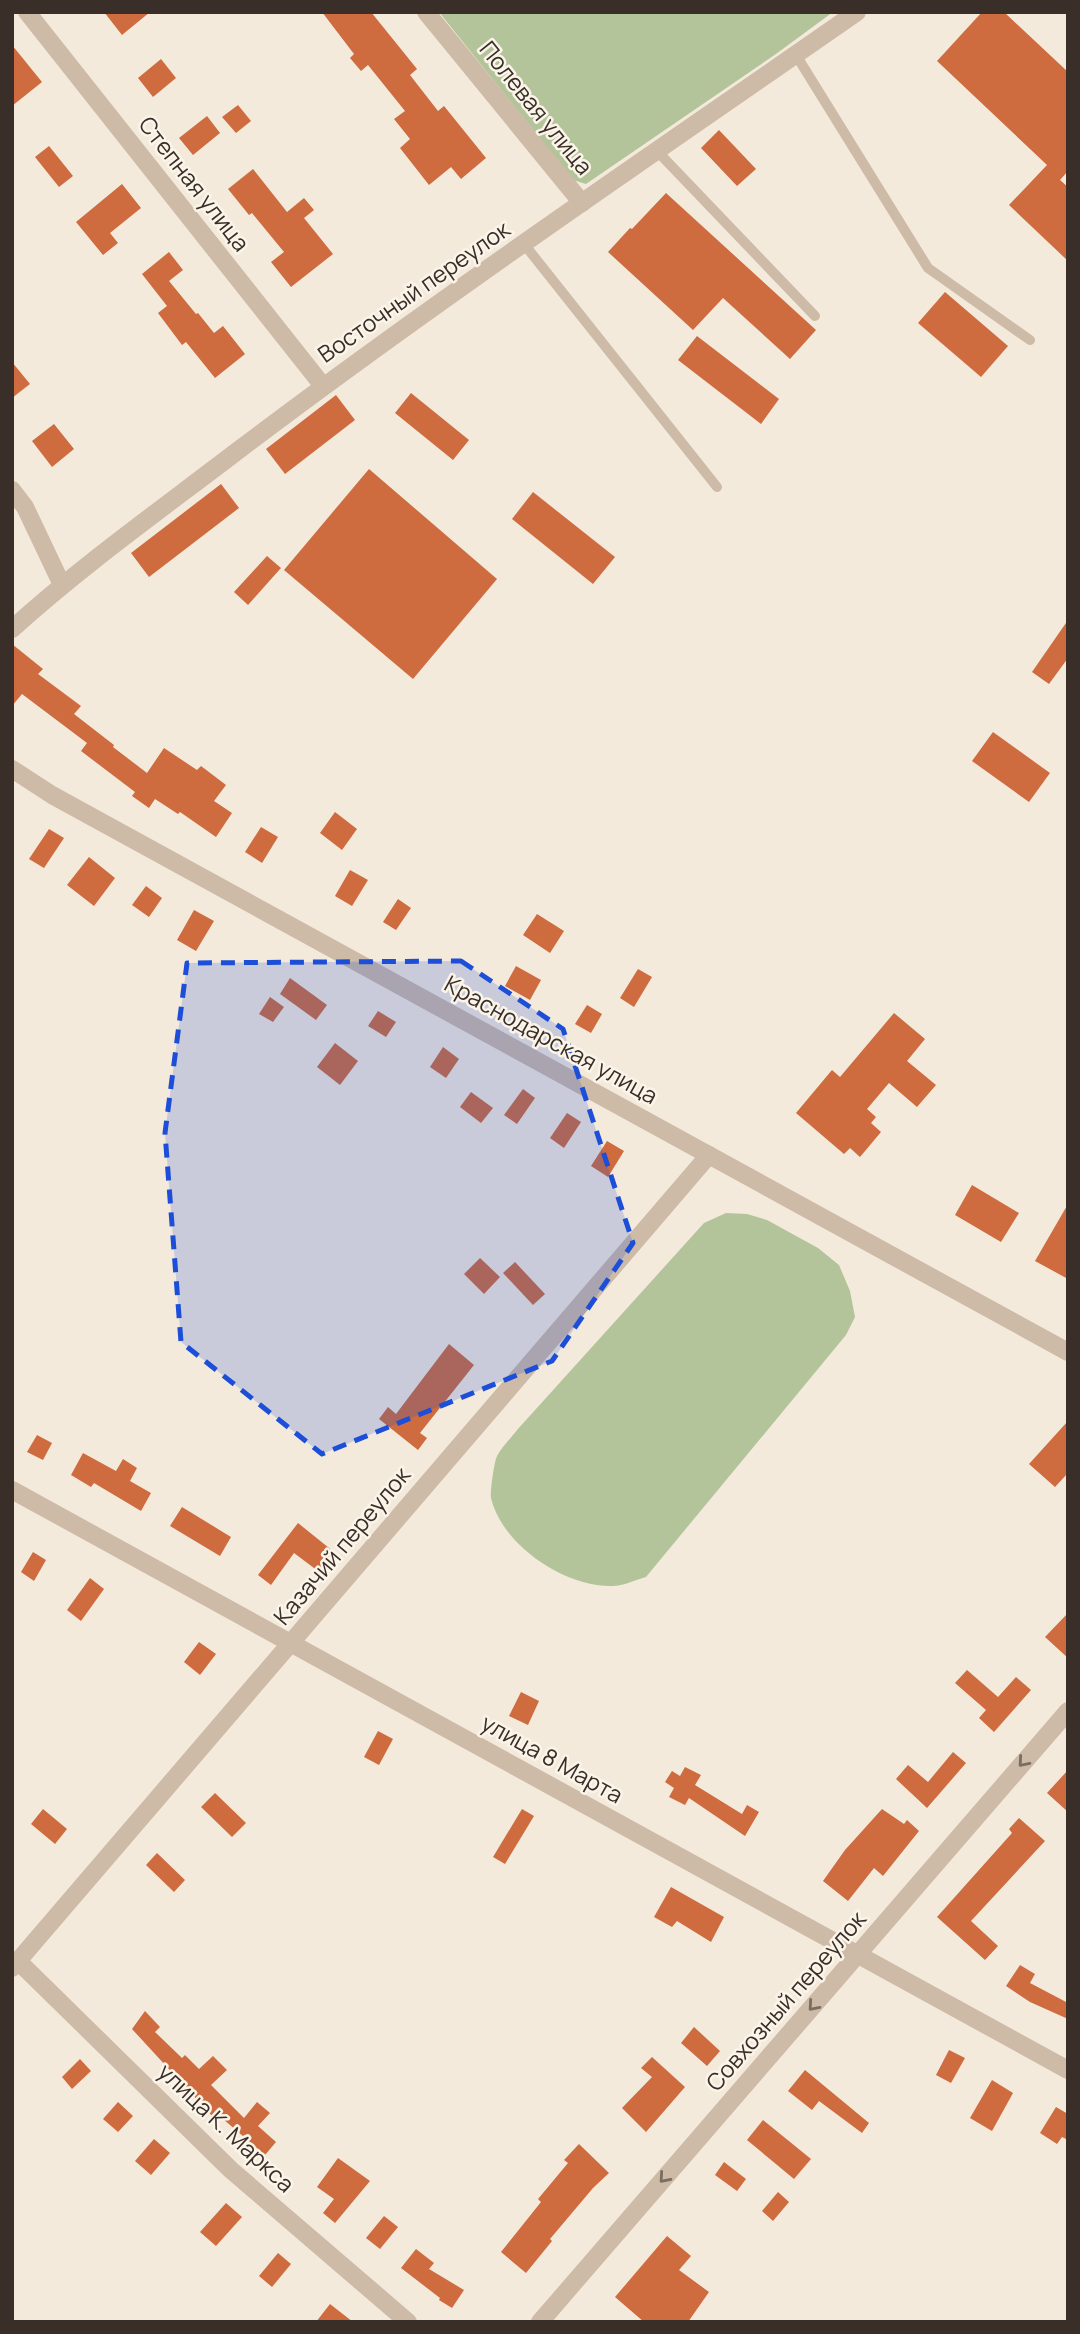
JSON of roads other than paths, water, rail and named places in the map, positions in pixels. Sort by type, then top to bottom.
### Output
[{"type":"street","name":"Степная улица","points":[[27,12],[323,386]]},
{"type":"street","name":"Полевая улица","points":[[426,12],[582,203]]},
{"type":"street","name":"Восточный переулок","points":[[12,629],[62,585],[323,386],[857,12]]},
{"type":"street","points":[[12,491],[25,507],[62,585]]},
{"type":"street","name":"Краснодарская улица","points":[[12,769],[52,795],[1068,1352]]},
{"type":"street","name":"Казачий переулок","points":[[15,1965],[709,1154]]},
{"type":"street","name":"улица 8 Марта","points":[[12,1490],[1068,2070]]},
{"type":"street","name":"Совхозный переулок","points":[[540,2322],[1068,1711]]},
{"type":"street","name":"улица К. Маркса","points":[[15,1965],[231,2170],[408,2322]]},
{"type":"lane","points":[[796,55],[928,268],[1030,340]]},
{"type":"lane","points":[[657,150],[815,316]]},
{"type":"lane","points":[[524,244],[717,487]]}]
